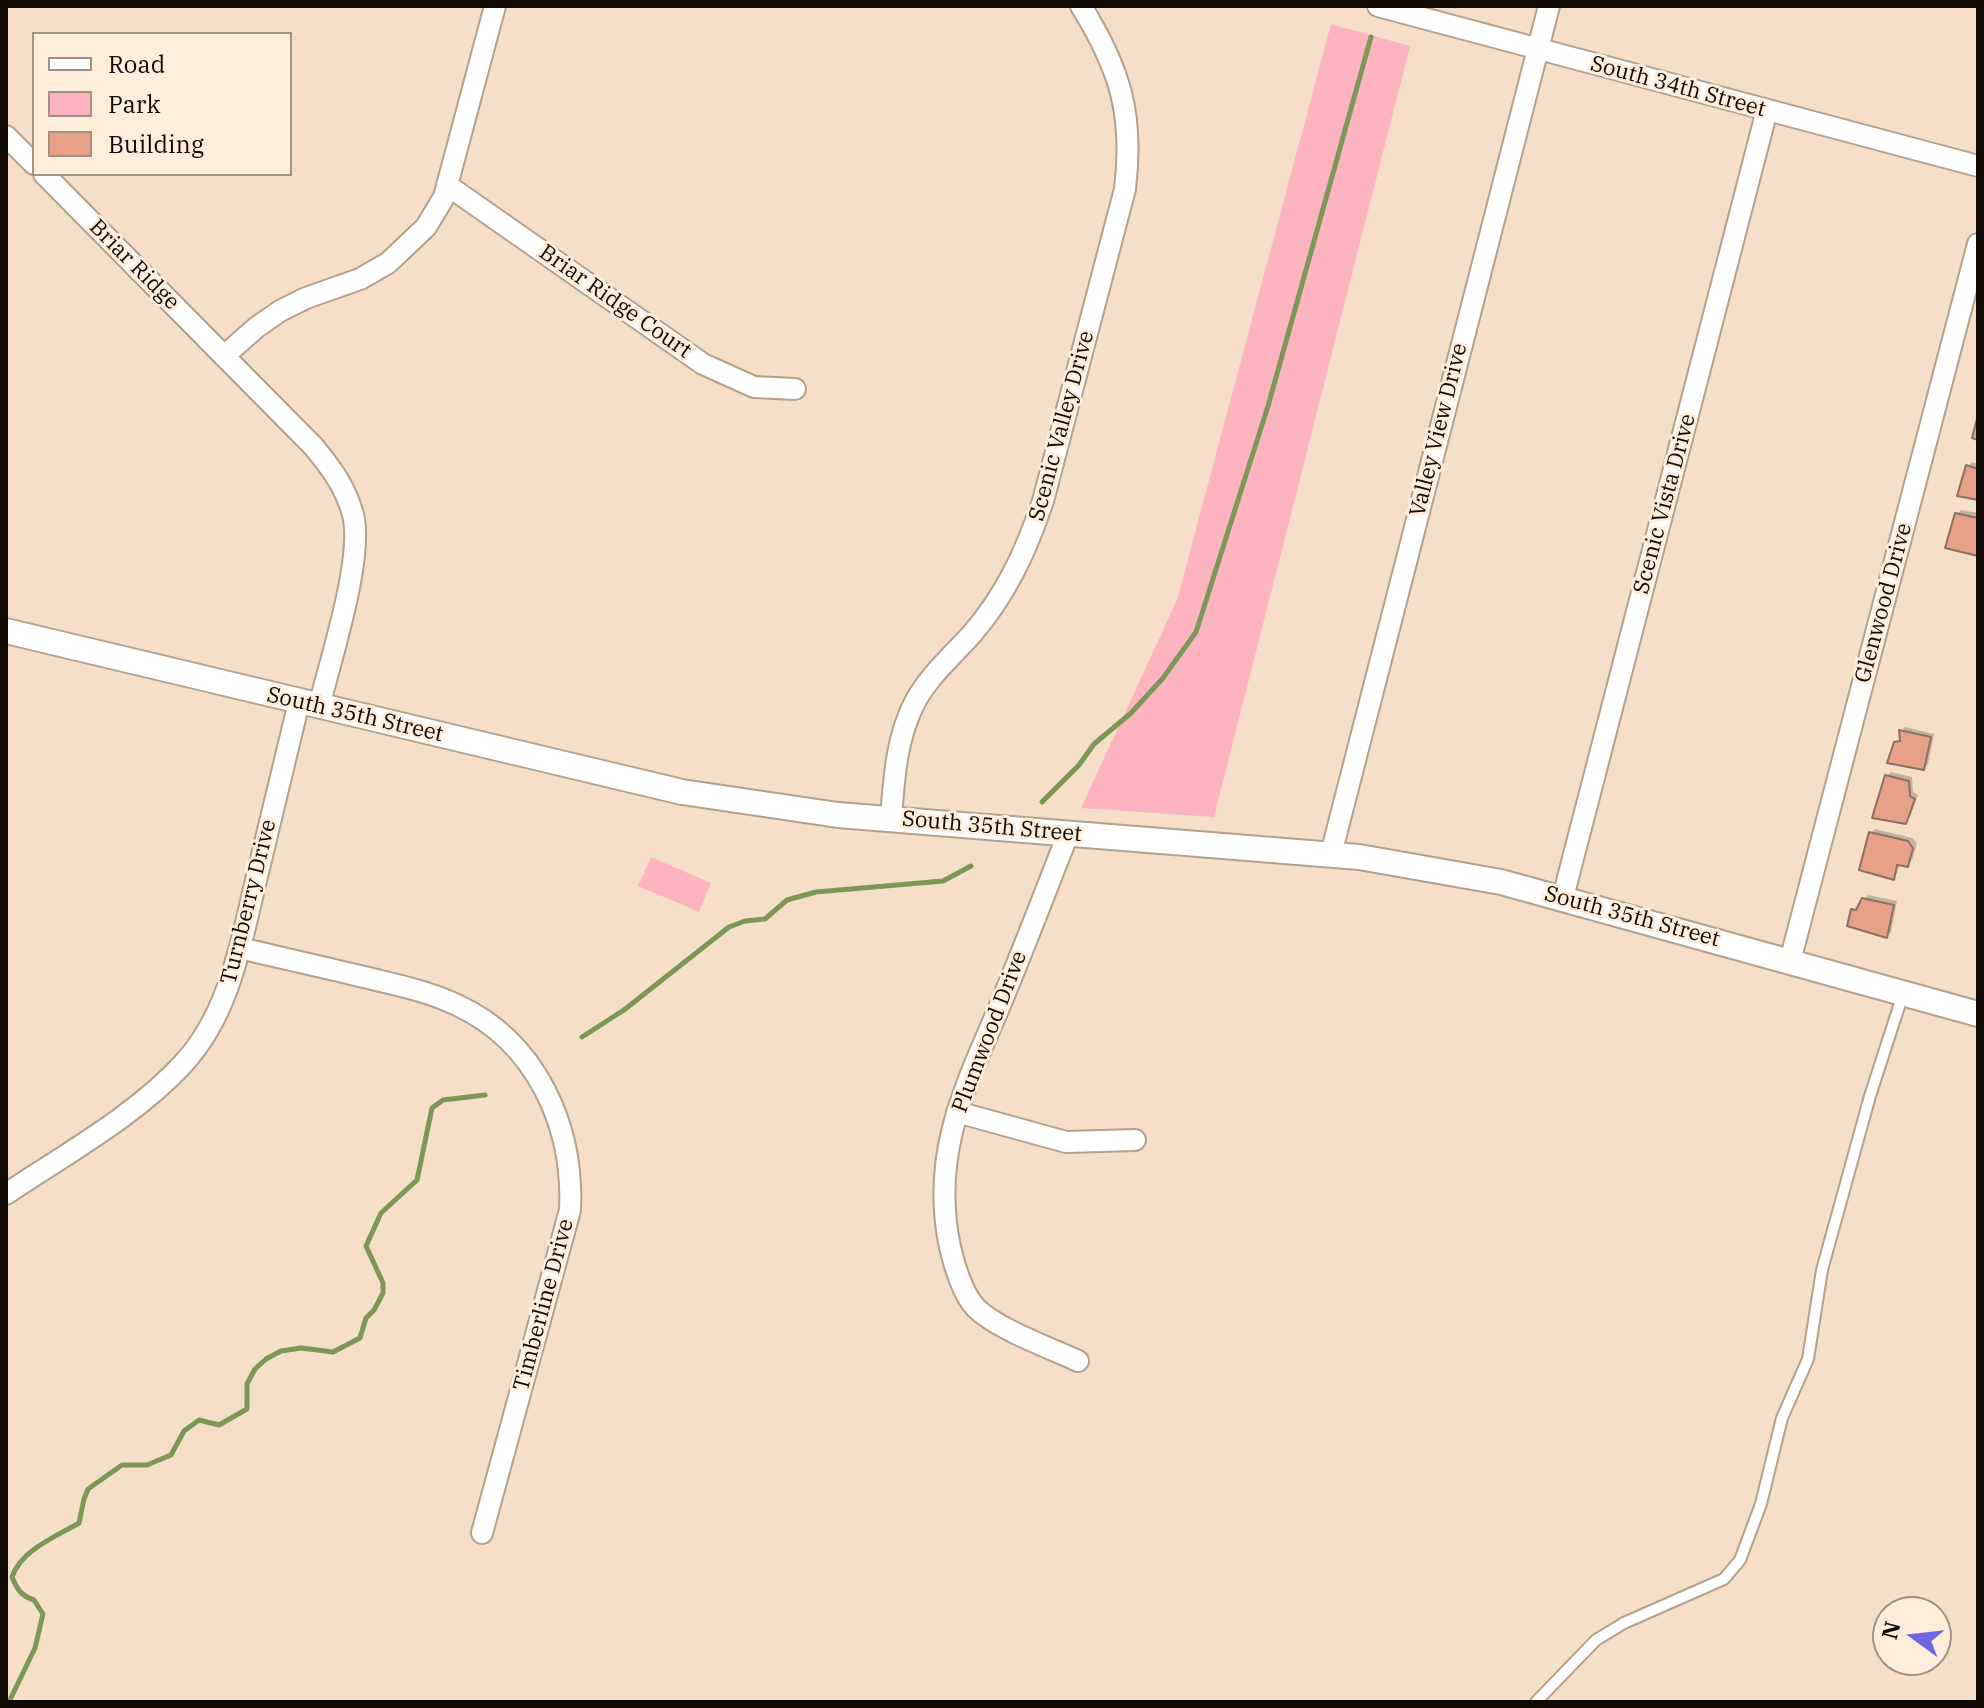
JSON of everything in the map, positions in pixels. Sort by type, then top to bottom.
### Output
[{"type":"street","points":[[224,356],[280,311],[306,298],[360,279],[388,263],[426,227],[444,197],[495,6]]},
{"type":"street","name":"South 34th Street","points":[[1378,6],[1978,166]]},
{"type":"street","name":"Valley View Drive","points":[[1331,854],[1549,6]]},
{"type":"street","name":"Scenic Valley Drive","points":[[891,819],[901,737],[916,701],[938,669],[972,633],[1010,583],[1026,550],[1043,501],[1125,189],[1130,154],[1127,117],[1117,73],[1086,8]]},
{"type":"street","name":"Scenic Vista Drive","points":[[1563,897],[1767,110]]},
{"type":"street","points":[[6,136],[32,162]]},
{"type":"street","name":"Briar Ridge","points":[[46,176],[224,356],[339,478],[354,514],[356,553],[309,704]]},
{"type":"street","name":"Briar Ridge Court","points":[[447,185],[703,364],[754,387],[795,389]]},
{"type":"street","name":"Glenwood Drive","points":[[1790,961],[1978,244]]},
{"type":"street","name":"South 35th Street","points":[[6,631],[682,792],[838,815],[1359,857],[1488,880],[1563,897],[1978,1014]]},
{"type":"street","name":"Turnberry Drive","points":[[6,1194],[137,1105],[185,1062],[203,1037],[220,1008],[240,948],[309,704]]},
{"type":"street","name":"Plumwood Drive","points":[[1068,834],[957,1112],[946,1159],[943,1214],[954,1268],[975,1307],[997,1323],[1078,1361]]},
{"type":"street","name":"Timberline Drive","points":[[240,948],[417,990],[459,1005],[486,1022],[518,1051],[546,1090],[558,1116],[570,1169],[570,1210],[482,1533]]},
{"type":"street","points":[[957,1112],[1066,1142],[1135,1140]]},
{"type":"lane","points":[[1536,1702],[1596,1640],[1624,1623],[1724,1579],[1740,1560],[1761,1504],[1782,1418],[1808,1359],[1822,1270],[1870,1096],[1903,993]]},
{"type":"green space","points":[[1331,24],[1410,46],[1214,817],[1081,808],[1177,600]]},
{"type":"green space","points":[[651,857],[711,883],[699,912],[638,886]]},
{"type":"building","points":[[1978,415],[1978,440],[1972,438]]},
{"type":"building","points":[[1966,465],[1978,469],[1978,500],[1957,496]]},
{"type":"building","points":[[1955,513],[1978,518],[1978,556],[1945,548]]},
{"type":"building","points":[[1899,730],[1931,737],[1924,770],[1887,763],[1894,742],[1900,741]]},
{"type":"building","points":[[1885,775],[1909,781],[1910,796],[1915,799],[1906,824],[1872,818]]},
{"type":"building","points":[[1869,832],[1908,841],[1913,848],[1908,867],[1897,865],[1894,880],[1859,870]]},
{"type":"building","points":[[1862,898],[1894,905],[1887,938],[1847,926],[1851,909],[1856,910]]},
{"type":"waterway","points":[[1042,802],[1079,765],[1094,744],[1131,713],[1163,678],[1196,632],[1268,406],[1371,37]]},
{"type":"waterway","points":[[582,1037],[624,1010],[729,927],[765,919],[787,900],[816,892],[943,881],[971,866]]},
{"type":"waterway","points":[[9,1702],[35,1648],[43,1614],[34,1600],[20,1592],[12,1577],[23,1559],[31,1551],[79,1523],[88,1489],[122,1465],[147,1465],[171,1455],[184,1431],[199,1420],[219,1425],[247,1409],[247,1384],[255,1369],[266,1359],[281,1351],[301,1348],[333,1352],[360,1338],[366,1318],[383,1293],[383,1283],[366,1246],[381,1213],[417,1180],[432,1108],[443,1100],[485,1095]]}]
